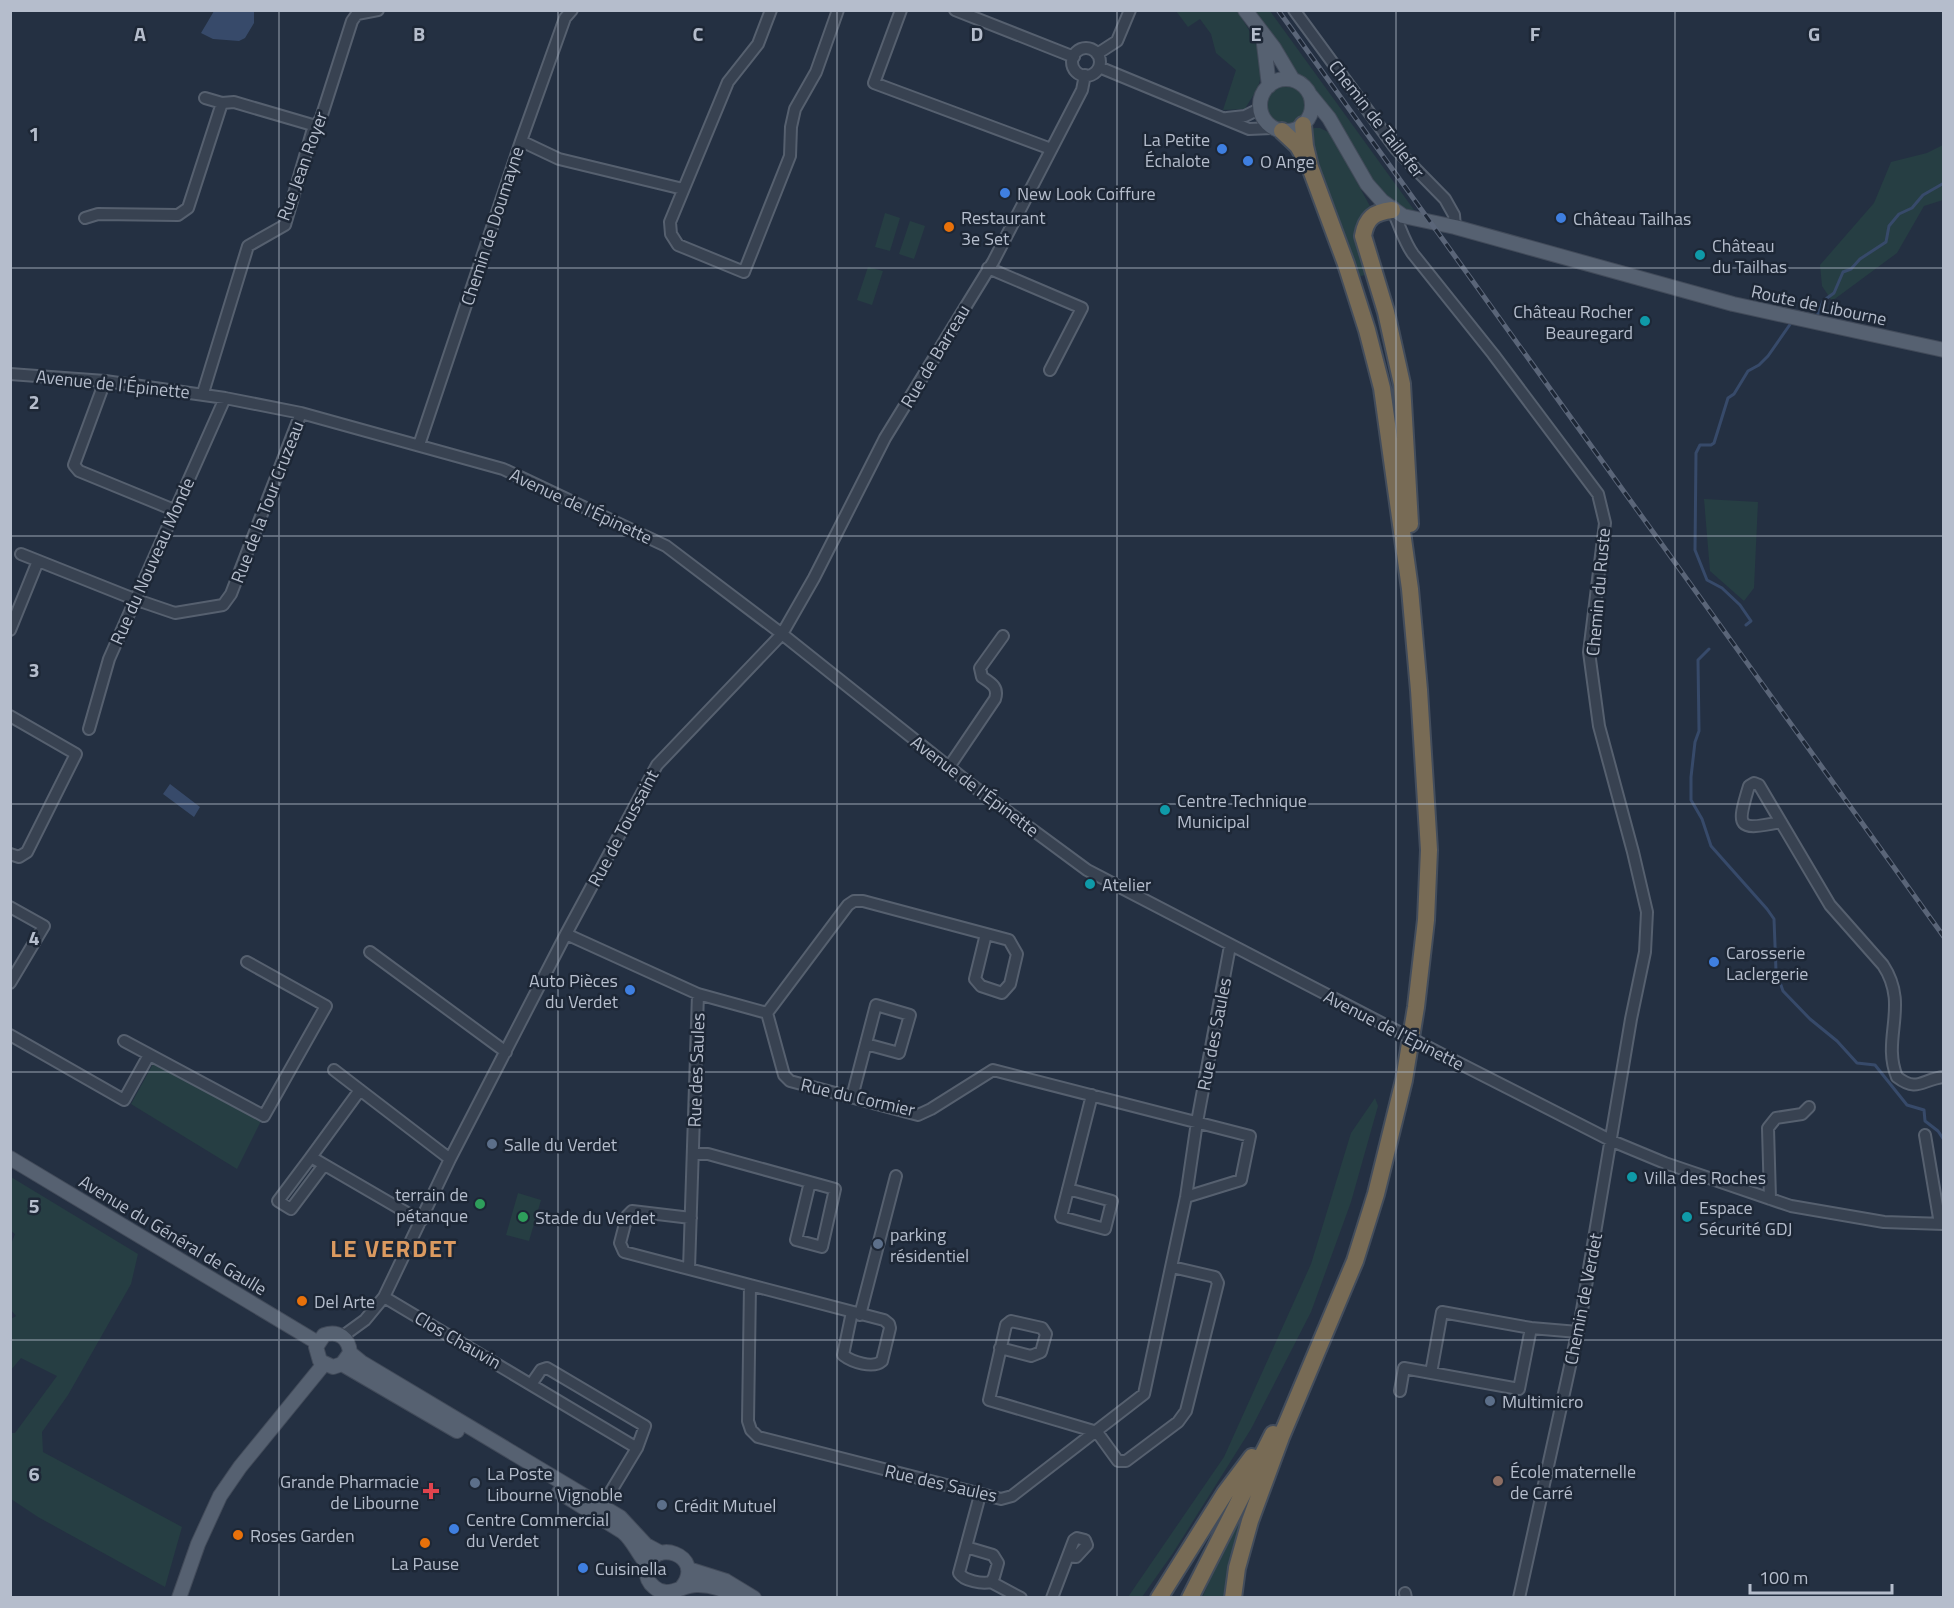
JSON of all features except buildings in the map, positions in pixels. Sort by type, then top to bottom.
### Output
[{"type":"highway","points":[[1190,1598],[1281,1417],[1355,1262],[1376,1194],[1404,1080],[1416,1007],[1426,920],[1429,850],[1426,784],[1410,590],[1382,388],[1367,330],[1310,167],[1305,146],[1306,122]]},
{"type":"highway","points":[[1279,130],[1298,146],[1310,167]]},
{"type":"highway","points":[[1392,210],[1375,214],[1365,225],[1363,236],[1386,312],[1402,384],[1410,515],[1410,590]]},
{"type":"highway","points":[[1233,1598],[1237,1568],[1250,1521],[1281,1437],[1330,1317]]},
{"type":"highway","points":[[1159,1598],[1225,1492],[1281,1417]]},
{"type":"main road","points":[[1245,10],[1274,48],[1293,80]]},
{"type":"main road","points":[[1263,36],[1269,86],[1261,100],[1261,108],[1268,124],[1279,130],[1290,131],[1306,122],[1324,122],[1334,128]]},
{"type":"main road","points":[[1269,86],[1285,79],[1293,80],[1307,89],[1329,118],[1367,184],[1392,210]]},
{"type":"main road","points":[[1306,122],[1311,112],[1311,96]]},
{"type":"main road","name":"Route de Libourne","points":[[1392,210],[1403,216],[1455,227],[1733,304],[1944,350]]},
{"type":"main road","name":"Avenue du Général de Gaulle","points":[[10,1158],[318,1342]]},
{"type":"main road","points":[[329,1333],[343,1336],[349,1344],[346,1358],[333,1367],[324,1364],[316,1352],[318,1342],[329,1333]]},
{"type":"main road","points":[[346,1358],[361,1362],[620,1517],[646,1545],[661,1553]]},
{"type":"main road","points":[[346,1358],[474,1441],[623,1532],[633,1540],[648,1565]]},
{"type":"main road","points":[[179,1598],[198,1544],[220,1496],[240,1467],[324,1364]]},
{"type":"main road","points":[[682,1587],[686,1582],[688,1569],[686,1563],[673,1552],[655,1555],[648,1565],[647,1576],[649,1582],[658,1590],[670,1593],[682,1587],[697,1585],[727,1591],[738,1598]]},
{"type":"main road","points":[[688,1569],[726,1581],[754,1598]]},
{"type":"street","name":"Rue Jean Royer","points":[[203,393],[248,246],[285,225],[312,132],[321,117],[352,21],[357,14],[378,10]]},
{"type":"street","name":"Chemin de Doumayne","points":[[419,445],[521,141],[565,18],[572,10]]},
{"type":"street","points":[[771,10],[758,44],[728,82],[670,222],[671,234],[678,244],[744,272],[790,156],[791,128],[795,110],[816,72],[838,10]]},
{"type":"street","points":[[901,10],[874,82],[1052,149]]},
{"type":"street","points":[[955,10],[1074,57]]},
{"type":"street","points":[[1097,54],[1117,42],[1130,10]]},
{"type":"street","name":"Chemin de Taillefer","points":[[1294,10],[1396,149],[1444,199],[1454,215],[1455,227]]},
{"type":"street","points":[[1087,48],[1097,54],[1100,60],[1099,68],[1093,74],[1085,75],[1075,69],[1074,57],[1079,51],[1087,48]]},
{"type":"street","points":[[1099,68],[1249,129],[1279,130]]},
{"type":"street","name":"Rue de Barreau","points":[[782,634],[814,578],[885,438],[988,268],[1082,90],[1085,75]]},
{"type":"street","points":[[205,98],[222,103],[234,102],[315,126]]},
{"type":"street","points":[[85,218],[98,214],[178,215],[188,208],[222,103]]},
{"type":"street","points":[[1226,118],[1245,116],[1261,108]]},
{"type":"street","points":[[521,141],[559,159],[682,189]]},
{"type":"street","name":"Chemin du Ruste","points":[[1392,210],[1400,224],[1403,240],[1413,254],[1493,354],[1598,494],[1605,523],[1590,652],[1599,726],[1647,912],[1645,952],[1631,1019],[1612,1141]]},
{"type":"street","points":[[988,268],[1082,308],[1050,370]]},
{"type":"street","name":"Avenue de l'Épinette","points":[[10,374],[105,381],[203,393],[301,413],[503,469],[666,546],[782,634],[948,767],[1087,870],[1612,1141],[1665,1163],[1791,1206],[1884,1222],[1942,1224]]},
{"type":"street","points":[[105,381],[104,390],[74,465],[79,471],[174,510]]},
{"type":"street","name":"Rue du Nouveau Monde","points":[[89,729],[109,658],[225,398]]},
{"type":"street","name":"Rue de la Tour Cruzeau","points":[[134,599],[175,613],[223,605],[231,594],[301,413]]},
{"type":"street","points":[[21,554],[134,599]]},
{"type":"street","points":[[11,628],[38,561]]},
{"type":"street","name":"Rue de Toussaint","points":[[343,1336],[365,1320],[384,1297],[450,1159],[566,934],[657,765],[782,634]]},
{"type":"street","points":[[948,767],[995,699],[997,692],[995,686],[982,677],[980,668],[1003,636]]},
{"type":"street","points":[[10,716],[76,754],[27,852],[19,857],[10,854]]},
{"type":"street","points":[[1781,822],[1747,827],[1741,813],[1749,786],[1754,783],[1759,785],[1834,911],[1883,965],[1890,976],[1896,1001],[1892,1056],[1897,1077],[1909,1085],[1919,1085],[1944,1077]]},
{"type":"street","points":[[566,934],[698,994],[766,1012],[848,905],[854,901],[863,901],[1009,940],[1017,954],[1010,984],[1002,993],[981,986],[975,979],[986,934]]},
{"type":"street","points":[[10,907],[44,926],[10,983]]},
{"type":"street","name":"Rue des Saules","points":[[750,1285],[748,1421],[751,1430],[758,1437],[980,1495],[1001,1499],[1012,1496],[1144,1394],[1186,1197],[1197,1122],[1230,945]]},
{"type":"street","points":[[370,952],[506,1052]]},
{"type":"street","points":[[124,1041],[264,1116],[326,1006],[248,962]]},
{"type":"street","name":"Rue des Saules","points":[[689,1269],[698,994]]},
{"type":"street","points":[[852,1097],[876,1005],[910,1015],[899,1053],[866,1044]]},
{"type":"street","name":"Rue du Cormier","points":[[766,1012],[784,1075],[790,1081],[918,1115],[993,1070],[1197,1122]]},
{"type":"street","points":[[10,1035],[124,1100],[149,1055]]},
{"type":"street","points":[[334,1070],[450,1159]]},
{"type":"street","points":[[324,1165],[291,1209],[279,1201],[360,1090]]},
{"type":"street","points":[[1068,1189],[1112,1201],[1104,1229],[1061,1217],[1068,1189],[1092,1095]]},
{"type":"street","points":[[1770,1199],[1768,1128],[1776,1118],[1802,1114],[1809,1107]]},
{"type":"street","points":[[1186,1197],[1241,1180],[1250,1136],[1197,1122]]},
{"type":"street","points":[[1925,1135],[1942,1224]]},
{"type":"street","name":"Chemin de Verdet","points":[[1519,1598],[1578,1332],[1612,1141]]},
{"type":"street","points":[[694,1154],[708,1154],[810,1182],[835,1189],[822,1247],[796,1240],[810,1182]]},
{"type":"street","points":[[311,1157],[421,1221]]},
{"type":"street","points":[[691,1218],[632,1211],[627,1216],[620,1244],[624,1252],[856,1314],[884,1320],[889,1324],[882,1361],[874,1366],[849,1360],[843,1355],[843,1348],[856,1314],[896,1176]]},
{"type":"street","points":[[1000,1348],[989,1400],[1097,1432],[1118,1461],[1126,1461],[1178,1422],[1186,1411],[1218,1283],[1215,1277],[1172,1267]]},
{"type":"street","name":"Clos Chauvin","points":[[384,1297],[637,1448]]},
{"type":"street","points":[[1431,1373],[1442,1312],[1531,1329],[1578,1332]]},
{"type":"street","points":[[1400,1391],[1404,1368],[1519,1389],[1531,1329]]},
{"type":"street","points":[[531,1383],[541,1370],[547,1368],[645,1426],[637,1448],[602,1506]]},
{"type":"street","points":[[980,1495],[960,1576],[986,1583],[991,1582],[1021,1598]]},
{"type":"street","points":[[966,1547],[993,1555],[998,1563],[991,1582]]},
{"type":"street","points":[[1052,1598],[1069,1556]]},
{"type":"green space","points":[[1176,11],[1237,11],[1256,43],[1261,61],[1259,84],[1245,109],[1223,110],[1236,70],[1216,53],[1211,34],[1200,19],[1188,27]]},
{"type":"green space","points":[[1250,11],[1270,11],[1417,214],[1405,211],[1390,202],[1370,181],[1310,85],[1297,76]]},
{"type":"green space","points":[[1286,85],[1301,91],[1307,106],[1301,121],[1286,127],[1271,121],[1265,106],[1271,91]]},
{"type":"green space","points":[[1314,128],[1330,133],[1371,208],[1368,274],[1358,277],[1319,163],[1307,136]]},
{"type":"green space","points":[[1943,145],[1943,200],[1924,206],[1897,253],[1832,301],[1822,286],[1820,265],[1874,203],[1891,162],[1927,153]]},
{"type":"green space","points":[[885,213],[900,218],[890,251],[875,247]]},
{"type":"green space","points":[[910,221],[925,226],[914,259],[899,254]]},
{"type":"green space","points":[[868,267],[883,271],[872,305],[857,300]]},
{"type":"green space","points":[[1704,499],[1758,502],[1754,588],[1744,601],[1710,571]]},
{"type":"green space","points":[[153,1064],[261,1121],[237,1169],[131,1104]]},
{"type":"green space","points":[[1375,1098],[1378,1106],[1351,1202],[1311,1312],[1251,1429],[1173,1553],[1142,1597],[1128,1597],[1224,1457],[1311,1264],[1351,1133]]},
{"type":"green space","points":[[11,1177],[138,1254],[131,1284],[68,1395],[42,1432],[43,1452],[182,1527],[165,1587],[38,1517],[11,1499],[11,1433],[15,1433],[57,1376],[21,1358],[11,1370],[11,1319],[16,1316],[10,1309],[11,1244],[15,1234],[11,1231]]},
{"type":"green space","name":"Stade du Verdet","points":[[518,1193],[541,1200],[529,1241],[506,1235]]},
{"type":"green space","points":[[1238,1515],[1245,1517],[1228,1597],[1202,1598]]},
{"type":"water","points":[[214,11],[254,11],[254,23],[245,38],[239,41],[213,39],[201,33]]},
{"type":"water","points":[[170,784],[200,807],[194,817],[163,794]]},
{"type":"waterway","points":[[1817,316],[1823,301],[1834,293],[1843,272],[1851,269],[1860,259],[1886,242],[1889,226],[1899,214],[1912,208],[1923,195],[1944,183]]},
{"type":"waterway","points":[[1746,625],[1751,621],[1740,605],[1722,588],[1707,580],[1695,550],[1696,453],[1700,445],[1714,443],[1728,398],[1734,394],[1748,371],[1768,356],[1791,323]]},
{"type":"waterway","points":[[1709,649],[1698,660],[1699,731],[1695,742],[1691,800],[1702,819],[1711,846],[1774,919],[1776,971],[1783,991],[1810,1019],[1837,1041],[1857,1063],[1875,1065],[1907,1105],[1924,1110],[1925,1121],[1938,1131],[1944,1140]]},
{"type":"railway","points":[[1278,10],[1944,937]]},
{"type":"place","name":"La Petite Échalote","points":[[1222,149]]},
{"type":"place","name":"O Ange","points":[[1248,161]]},
{"type":"place","name":"New Look Coiffure","points":[[1005,193]]},
{"type":"place","name":"Château Tailhas","points":[[1561,218]]},
{"type":"place","name":"Restaurant 3e Set","points":[[949,227]]},
{"type":"place","name":"Château du Tailhas","points":[[1700,255]]},
{"type":"place","name":"Château Rocher Beauregard","points":[[1645,321]]},
{"type":"place","name":"Centre Technique Municipal","points":[[1165,810]]},
{"type":"place","name":"Atelier","points":[[1090,884]]},
{"type":"place","name":"Carosserie Laclergerie","points":[[1714,962]]},
{"type":"place","name":"Auto Pièces du Verdet","points":[[630,990]]},
{"type":"place","name":"Salle du Verdet","points":[[492,1144]]},
{"type":"place","name":"Villa des Roches","points":[[1632,1177]]},
{"type":"place","name":"terrain de pétanque","points":[[480,1204]]},
{"type":"place","name":"Stade du Verdet","points":[[523,1217]]},
{"type":"place","name":"Espace Sécurité GDJ","points":[[1687,1217]]},
{"type":"place","name":"parking résidentiel","points":[[878,1244]]},
{"type":"place","name":"Del Arte","points":[[302,1301]]},
{"type":"place","name":"Multimicro","points":[[1490,1401]]},
{"type":"place","name":"École maternelle de Carré","points":[[1498,1481]]},
{"type":"place","name":"La Poste Libourne Vignoble","points":[[475,1483]]},
{"type":"place","name":"Grande Pharmacie de Libourne","points":[[431,1491]]},
{"type":"place","name":"Crédit Mutuel","points":[[662,1505]]},
{"type":"place","name":"Centre Commercial du Verdet","points":[[454,1529]]},
{"type":"place","name":"Roses Garden","points":[[238,1535]]},
{"type":"place","name":"La Pause","points":[[425,1543]]},
{"type":"place","name":"Cuisinella","points":[[583,1568]]},
{"type":"district","name":"LE VERDET","points":[[394,1248]]}]
